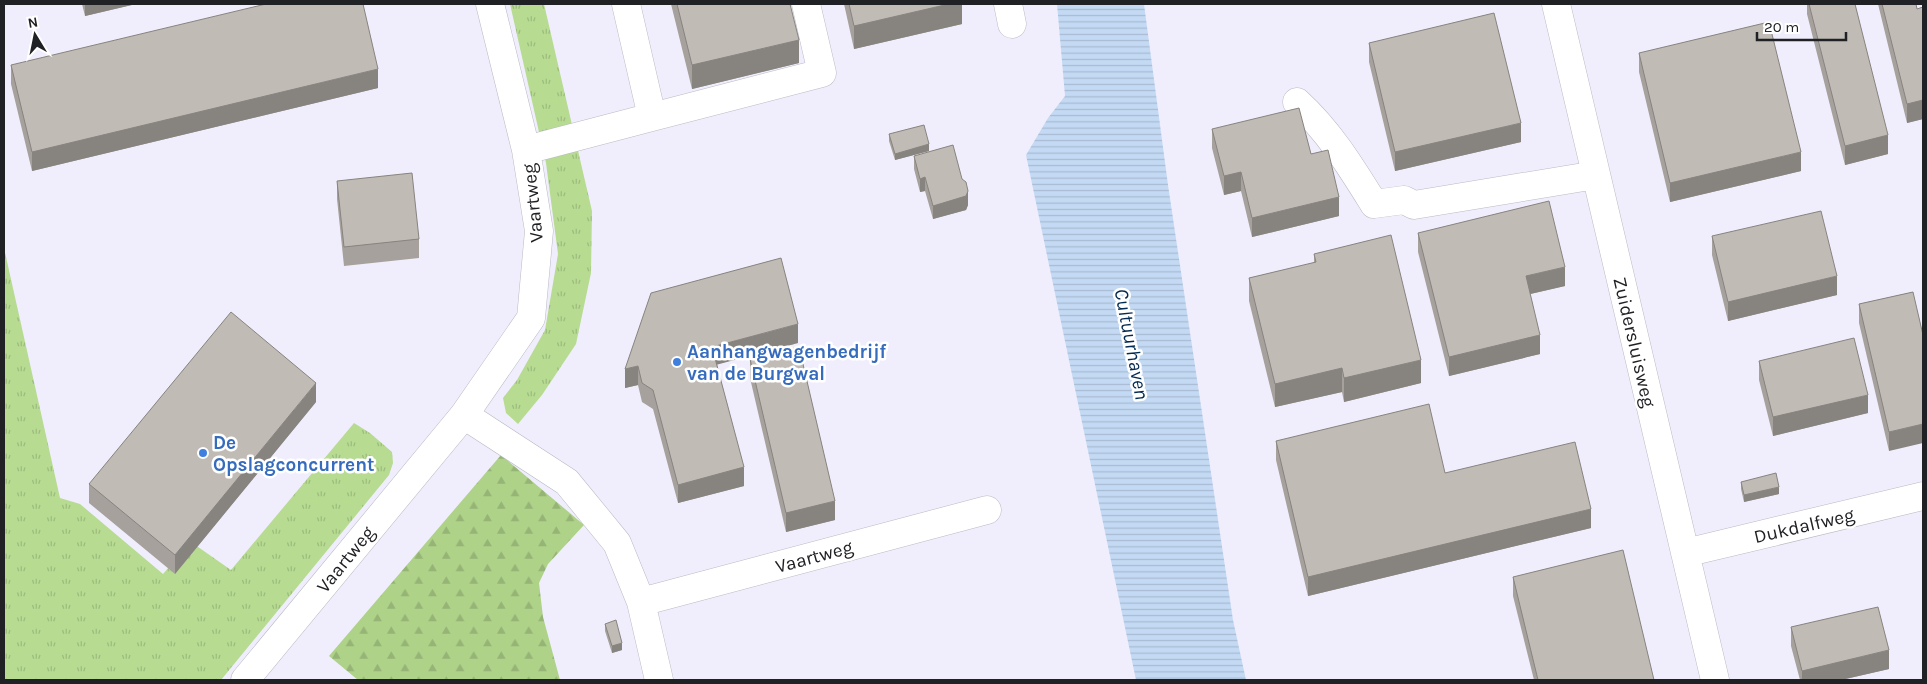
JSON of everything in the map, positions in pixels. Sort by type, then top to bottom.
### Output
[{"type":"street","name":"Vaartweg","points":[[245,680],[464,414],[531,318],[539,231],[526,150],[490,4]]},
{"type":"street","points":[[626,4],[652,117]]},
{"type":"street","points":[[526,150],[822,73],[806,4]]},
{"type":"street","name":"Zuidersluisweg","points":[[1556,4],[1715,680]]},
{"type":"street","points":[[1297,102],[1316,119],[1342,154],[1374,204],[1404,200],[1414,205],[1596,175]]},
{"type":"street","points":[[464,414],[567,482],[617,543],[641,602],[660,680]]},
{"type":"street","name":"Dukdalfweg","points":[[1685,553],[1923,496]]},
{"type":"street","name":"Vaartweg","points":[[641,602],[987,510]]},
{"type":"shaded area","points":[[4,4],[1923,4],[1923,680],[4,680]]},
{"type":"green space","points":[[510,4],[544,4],[592,211],[591,273],[576,344],[542,395],[518,424],[506,413],[503,398],[517,380],[545,330],[558,254],[546,163]]},
{"type":"green space","points":[[4,248],[60,498],[80,504],[163,574],[191,542],[231,570],[354,423],[370,433],[392,452],[393,463],[389,475],[221,680],[4,680]]},
{"type":"green space","points":[[501,455],[584,525],[548,564],[539,583],[543,617],[560,680],[358,680],[329,656]]},
{"type":"water","name":"Cultuurhaven","points":[[1057,4],[1144,4],[1168,185],[1233,620],[1246,680],[1136,680],[1026,155],[1048,118],[1065,96]]},
{"type":"building","points":[[266,4],[363,4],[378,69],[32,152],[11,65]]},
{"type":"building","points":[[677,4],[790,4],[799,40],[692,65]]},
{"type":"building","points":[[849,4],[949,4],[854,26]]},
{"type":"building","points":[[1809,4],[1855,4],[1888,135],[1845,146]]},
{"type":"building","points":[[1882,4],[1916,4],[1917,9],[1923,7],[1923,100],[1907,104]]},
{"type":"building","points":[[1494,13],[1521,123],[1395,152],[1369,43]]},
{"type":"building","points":[[1769,22],[1801,152],[1670,183],[1639,53]]},
{"type":"building","points":[[1299,108],[1311,154],[1328,150],[1339,197],[1252,218],[1241,172],[1224,176],[1212,129]]},
{"type":"building","points":[[924,125],[929,144],[895,154],[889,134]]},
{"type":"building","points":[[953,145],[962,179],[966,182],[968,191],[966,196],[933,206],[925,177],[920,179],[914,156]]},
{"type":"building","points":[[412,173],[419,239],[344,247],[337,181]]},
{"type":"building","points":[[1549,201],[1565,267],[1526,276],[1540,335],[1449,357],[1418,233]]},
{"type":"building","points":[[1821,211],[1837,276],[1728,302],[1712,236]]},
{"type":"building","points":[[1391,235],[1421,360],[1344,378],[1342,368],[1275,384],[1249,278],[1316,262],[1314,254]]},
{"type":"building","points":[[781,258],[798,324],[712,347],[744,467],[678,485],[653,390],[642,383],[638,366],[625,369],[651,293]]},
{"type":"building","points":[[1913,292],[1923,335],[1923,424],[1889,432],[1859,304]]},
{"type":"building","points":[[231,312],[316,383],[175,555],[89,484]]},
{"type":"building","points":[[1854,338],[1868,395],[1773,417],[1759,361]]},
{"type":"building","points":[[799,347],[835,501],[786,513],[750,359]]},
{"type":"building","points":[[1429,404],[1445,473],[1575,442],[1591,509],[1308,577],[1276,441]]},
{"type":"building","points":[[1776,473],[1779,487],[1744,495],[1741,482]]},
{"type":"building","points":[[1623,550],[1654,680],[1538,680],[1513,577]]},
{"type":"building","points":[[1878,607],[1889,650],[1802,671],[1791,627]]},
{"type":"building","points":[[616,620],[622,643],[612,646],[605,624]]},
{"type":"place","name":"Aanhangwagenbedrijf van de Burgwal","points":[[677,362]]},
{"type":"place","name":"De Opslagconcurrent","points":[[203,453]]}]
